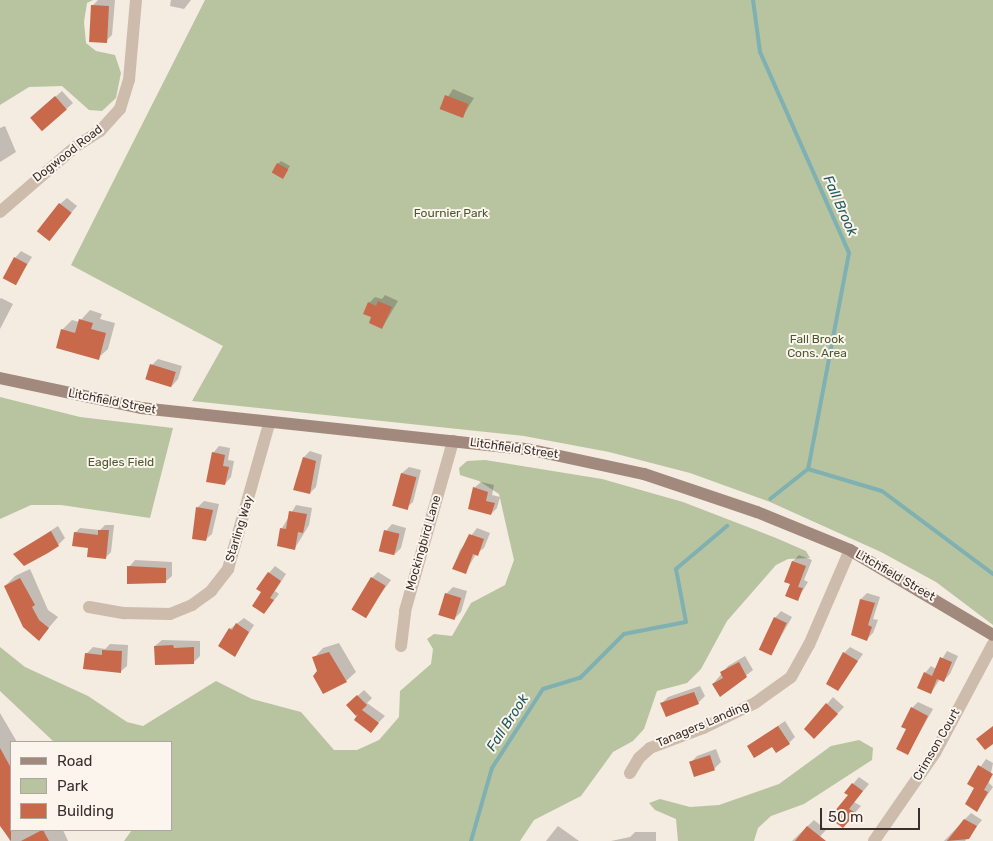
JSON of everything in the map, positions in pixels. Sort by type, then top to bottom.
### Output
[{"type":"main road","name":"Litchfield Street","points":[[0,378],[141,408],[269,424],[453,441],[556,454],[644,474],[757,512],[850,550],[993,635]]},
{"type":"street","name":"Dogwood Road","points":[[0,212],[75,147],[100,130],[120,109],[129,80],[136,0]]},
{"type":"street","name":"Starling Way","points":[[90,607],[124,613],[170,614],[192,605],[211,591],[228,569],[269,424]]},
{"type":"street","name":"Mockingbird Lane","points":[[402,646],[405,611],[453,441]]},
{"type":"street","name":"Tanagers Landing","points":[[630,773],[638,758],[650,748],[703,728],[755,702],[791,677],[809,645],[850,550]]},
{"type":"street","name":"Crimson Court","points":[[874,841],[935,753],[993,644]]},
{"type":"green space","points":[[0,0],[93,0],[87,3],[84,22],[86,43],[96,51],[115,55],[121,73],[116,98],[102,111],[89,110],[62,86],[29,87],[0,105]]},
{"type":"green space","points":[[205,0],[993,0],[993,625],[936,582],[881,552],[770,502],[690,473],[609,452],[524,436],[192,401],[223,346],[71,265]]},
{"type":"green space","name":"Eagles Field","points":[[0,397],[80,417],[173,428],[150,518],[61,505],[31,505],[0,519]]},
{"type":"green space","points":[[485,460],[602,479],[683,502],[806,551],[810,558],[788,559],[776,565],[727,621],[701,669],[687,683],[657,691],[644,729],[633,741],[613,752],[581,796],[534,820],[520,841],[124,841],[131,831],[172,831],[172,741],[53,741],[0,691],[0,647],[25,667],[88,696],[127,722],[143,726],[216,681],[252,699],[301,712],[334,750],[357,750],[379,740],[399,717],[400,691],[431,664],[433,649],[427,639],[434,634],[452,636],[471,603],[505,585],[514,560],[499,494],[479,481],[460,475],[459,468],[467,461]]},
{"type":"green space","points":[[859,740],[873,748],[872,760],[804,804],[771,816],[758,828],[754,841],[678,841],[676,819],[655,810],[649,803],[660,799],[690,807],[719,805],[779,784],[831,746]]},
{"type":"building","points":[[91,5],[109,6],[107,43],[89,42]]},
{"type":"building","points":[[445,95],[468,104],[463,118],[440,109]]},
{"type":"building","points":[[55,96],[67,110],[42,131],[30,118]]},
{"type":"building","points":[[277,163],[288,169],[283,179],[272,173]]},
{"type":"building","points":[[59,203],[72,213],[49,241],[37,231]]},
{"type":"building","points":[[14,257],[27,264],[16,285],[3,278]]},
{"type":"building","points":[[378,301],[392,307],[382,329],[369,323],[371,317],[363,314],[368,302],[376,306]]},
{"type":"building","points":[[79,319],[93,323],[91,329],[106,333],[99,360],[56,348],[61,329],[75,333]]},
{"type":"building","points":[[150,364],[176,372],[171,387],[145,379]]},
{"type":"building","points":[[212,452],[225,455],[223,466],[229,467],[225,485],[206,482]]},
{"type":"building","points":[[303,457],[316,461],[310,494],[293,490]]},
{"type":"building","points":[[401,473],[416,477],[408,510],[392,506]]},
{"type":"building","points":[[473,487],[488,492],[486,501],[495,503],[491,515],[468,509]]},
{"type":"building","points":[[196,507],[213,510],[206,541],[192,539]]},
{"type":"building","points":[[289,511],[307,514],[303,533],[298,532],[295,550],[277,546],[280,528],[286,529]]},
{"type":"building","points":[[98,530],[109,530],[106,559],[87,557],[88,548],[72,546],[74,532],[98,535]]},
{"type":"building","points":[[384,530],[400,534],[394,555],[379,551]]},
{"type":"building","points":[[51,531],[59,546],[48,553],[24,566],[13,554]]},
{"type":"building","points":[[469,534],[484,539],[478,556],[473,554],[466,574],[452,569]]},
{"type":"building","points":[[792,561],[806,566],[798,587],[803,588],[798,601],[785,596],[790,584],[784,582]]},
{"type":"building","points":[[127,566],[166,568],[166,583],[127,584]]},
{"type":"building","points":[[268,572],[281,581],[270,598],[274,600],[264,614],[252,606],[261,592],[256,589]]},
{"type":"building","points":[[371,577],[386,586],[366,618],[351,610]]},
{"type":"building","points":[[20,578],[35,605],[32,607],[39,620],[49,628],[39,641],[23,627],[4,586]]},
{"type":"building","points":[[445,593],[461,598],[455,620],[438,615]]},
{"type":"building","points":[[860,599],[875,603],[868,625],[872,627],[867,641],[851,635]]},
{"type":"building","points":[[774,617],[787,623],[771,656],[759,650]]},
{"type":"building","points":[[236,623],[249,632],[235,657],[218,646],[229,628],[232,630]]},
{"type":"building","points":[[173,645],[174,648],[194,647],[194,664],[155,665],[154,646]]},
{"type":"building","points":[[102,650],[122,651],[121,673],[83,669],[85,653],[102,655]]},
{"type":"building","points":[[329,652],[347,682],[323,694],[313,676],[317,671],[312,657]]},
{"type":"building","points":[[843,652],[858,661],[838,691],[826,684]]},
{"type":"building","points":[[940,657],[952,662],[944,682],[937,679],[931,694],[917,688],[924,672],[932,676]]},
{"type":"building","points":[[739,662],[747,677],[720,697],[712,684],[723,678],[720,672]]},
{"type":"building","points":[[694,692],[699,704],[666,717],[660,703]]},
{"type":"building","points":[[357,695],[367,705],[362,710],[379,723],[371,733],[354,720],[358,714],[356,716],[346,705]]},
{"type":"building","points":[[826,703],[838,714],[814,739],[804,729]]},
{"type":"building","points":[[911,707],[928,716],[908,755],[896,749],[906,729],[901,727]]},
{"type":"building","points":[[778,726],[790,744],[776,753],[772,747],[754,758],[747,746]]},
{"type":"building","points":[[993,726],[993,744],[985,750],[976,739]]},
{"type":"building","points":[[0,748],[10,766],[11,841],[0,826]]},
{"type":"building","points":[[710,755],[715,770],[694,777],[689,762]]},
{"type":"building","points":[[978,765],[993,774],[984,790],[988,792],[977,812],[965,804],[974,788],[967,784]]},
{"type":"building","points":[[852,783],[863,791],[849,809],[856,813],[843,828],[829,818],[848,795],[844,793]]},
{"type":"building","points":[[964,819],[977,826],[969,839],[947,841]]},
{"type":"building","points":[[807,826],[826,841],[795,841]]},
{"type":"building","points":[[44,831],[49,841],[21,841]]},
{"type":"waterway","name":"Fall Brook","points":[[753,0],[760,52],[849,253],[808,469],[770,499]]},
{"type":"waterway","points":[[808,469],[882,491],[993,574]]},
{"type":"waterway","name":"Fall Brook","points":[[471,841],[492,768],[543,689],[580,678],[624,634],[686,622],[676,569],[727,526]]},
{"type":"park label","name":"Fournier Park","points":[[451,214]]},
{"type":"park label","name":"Fall Brook Cons. Area","points":[[817,347]]}]
